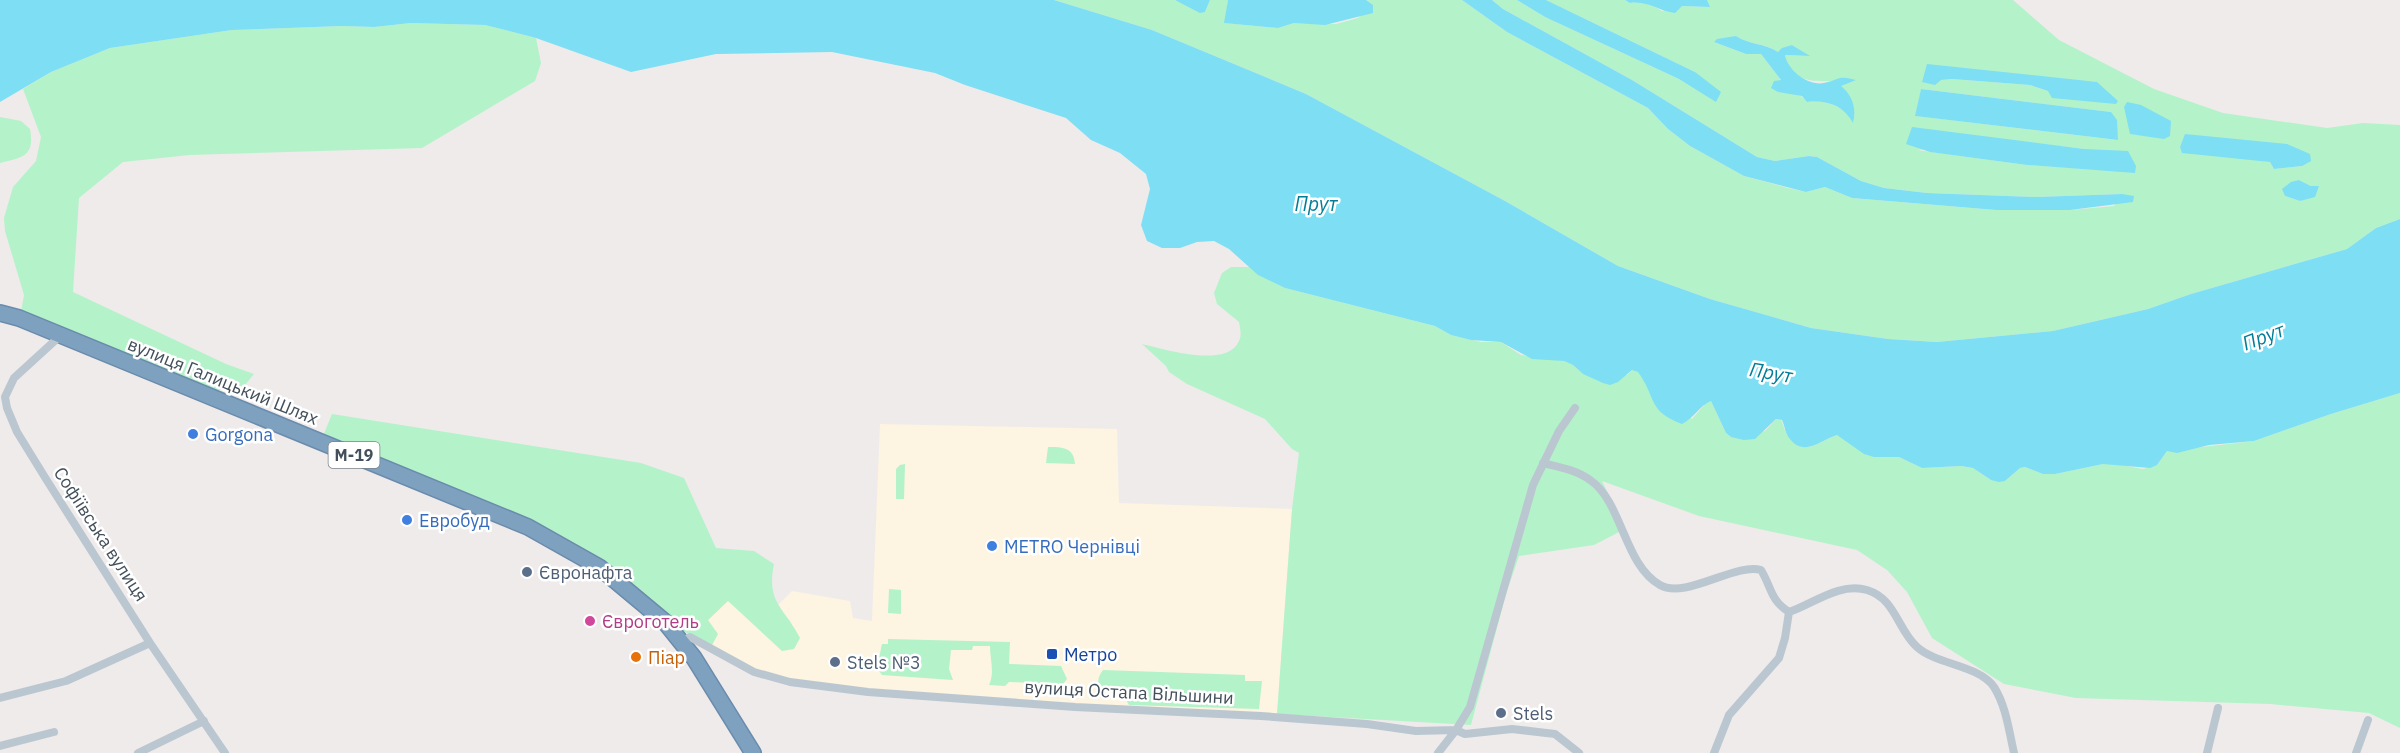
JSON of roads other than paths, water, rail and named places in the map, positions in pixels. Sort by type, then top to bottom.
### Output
[{"type":"highway","name":"вулиця Галицький Шлях","points":[[0,313],[528,527],[599,567],[665,622],[694,658],[753,753]]},
{"type":"street","name":"Софіївська вулиця","points":[[60,336],[14,378],[5,397],[7,408],[17,432],[150,643],[225,753]]},
{"type":"street","points":[[1438,753],[1470,707],[1533,485],[1559,431],[1575,408]]},
{"type":"street","points":[[1543,463],[1571,470],[1591,480],[1604,495],[1636,560],[1651,579],[1661,586],[1671,589],[1717,579],[1753,567],[1761,570],[1774,599],[1778,605],[1789,612]]},
{"type":"street","points":[[1789,612],[1827,594],[1845,589],[1865,589],[1882,597],[1895,612],[1917,647],[1977,674],[1992,685],[2001,701],[2014,753]]},
{"type":"street","points":[[1713,753],[1729,715],[1779,658],[1789,612]]},
{"type":"street","name":"вулиця Остапа Вільшини","points":[[681,642],[690,637],[754,672],[790,682],[868,692],[1075,707],[1272,717],[1367,724],[1416,731],[1456,730],[1465,734],[1512,729],[1555,734],[1579,753]]},
{"type":"street","points":[[0,698],[66,681],[150,643]]},
{"type":"street","points":[[2207,753],[2218,708]]},
{"type":"street","points":[[2356,753],[2368,720]]},
{"type":"street","points":[[138,753],[204,721]]},
{"type":"street","points":[[0,746],[54,732]]},
{"type":"water","name":"Прут","points":[[0,0],[1054,0],[1152,30],[1306,94],[1505,201],[1618,266],[1710,299],[1811,328],[1888,339],[1937,342],[2053,331],[2148,309],[2191,294],[2347,249],[2376,228],[2400,219],[2400,393],[2254,441],[2209,445],[2177,453],[2167,451],[2157,465],[2150,468],[2103,464],[2055,474],[2043,474],[2025,467],[2020,468],[2005,481],[1999,482],[1991,480],[1973,468],[1961,466],[1922,468],[1899,457],[1874,457],[1864,454],[1837,435],[1813,446],[1801,447],[1789,438],[1782,420],[1776,419],[1755,439],[1744,440],[1731,437],[1726,433],[1711,401],[1682,424],[1658,409],[1638,372],[1632,370],[1618,382],[1610,385],[1583,374],[1564,361],[1532,359],[1501,342],[1471,340],[1451,335],[1435,326],[1285,288],[1258,275],[1229,249],[1214,241],[1197,242],[1180,248],[1162,248],[1147,241],[1141,225],[1150,189],[1146,174],[1120,153],[1091,140],[1066,118],[935,73],[832,52],[716,54],[631,72],[536,38],[485,25],[411,23],[374,27],[232,30],[110,48],[51,72],[0,102]]},
{"type":"water","points":[[1175,0],[1210,0],[1205,12],[1200,13]]},
{"type":"water","points":[[1228,0],[1366,0],[1373,5],[1373,13],[1325,25],[1294,23],[1278,28],[1224,23]]},
{"type":"water","points":[[1462,0],[1492,0],[1503,9],[1632,80],[1757,157],[1775,161],[1817,157],[1861,181],[1884,188],[1927,193],[2036,197],[2122,194],[2134,196],[2133,202],[2070,210],[1996,210],[1852,198],[1825,187],[1806,192],[1744,176],[1690,146],[1668,129],[1648,108],[1507,32]]},
{"type":"water","points":[[1517,0],[1546,0],[1695,72],[1721,92],[1716,102],[1679,79],[1545,17]]},
{"type":"water","points":[[1625,0],[1707,0],[1710,7],[1682,6],[1675,13]]},
{"type":"water","points":[[1736,36],[1778,52],[1792,45],[1810,56],[1785,55],[1794,72],[1805,80],[1824,83],[1842,78],[1856,80],[1841,86],[1853,102],[1853,123],[1834,105],[1807,102],[1802,96],[1778,92],[1771,88],[1774,81],[1781,80],[1761,54],[1746,54],[1714,42],[1717,39]]},
{"type":"water","points":[[1927,64],[2097,82],[2118,101],[2116,104],[2052,98],[2048,91],[2030,85],[1952,79],[1941,80],[1935,85],[1922,82]]},
{"type":"water","points":[[1921,89],[2111,112],[2117,120],[2118,140],[1915,116]]},
{"type":"water","points":[[2127,102],[2141,105],[2171,121],[2170,136],[2164,139],[2130,134],[2124,107]]},
{"type":"water","points":[[1912,127],[2084,149],[2128,151],[2136,166],[2135,173],[2027,165],[1930,152],[1906,144]]},
{"type":"water","points":[[2185,134],[2287,144],[2310,154],[2311,161],[2302,166],[2274,169],[2270,162],[2182,153],[2180,147]]},
{"type":"water","points":[[2299,180],[2311,186],[2319,186],[2315,197],[2300,201],[2285,196],[2282,189],[2291,182]]},
{"type":"place","name":"Gorgona","points":[[193,434]]},
{"type":"place","name":"Евробуд","points":[[407,520]]},
{"type":"place","name":"METRO Чернівці","points":[[992,546]]},
{"type":"place","name":"Євронафта","points":[[527,572]]},
{"type":"place","name":"Євроготель","points":[[590,621]]},
{"type":"place","name":"Метро","points":[[1052,654]]},
{"type":"place","name":"Піар","points":[[636,657]]},
{"type":"place","name":"Stels №3","points":[[835,662]]},
{"type":"place","name":"Stels","points":[[1501,713]]}]
